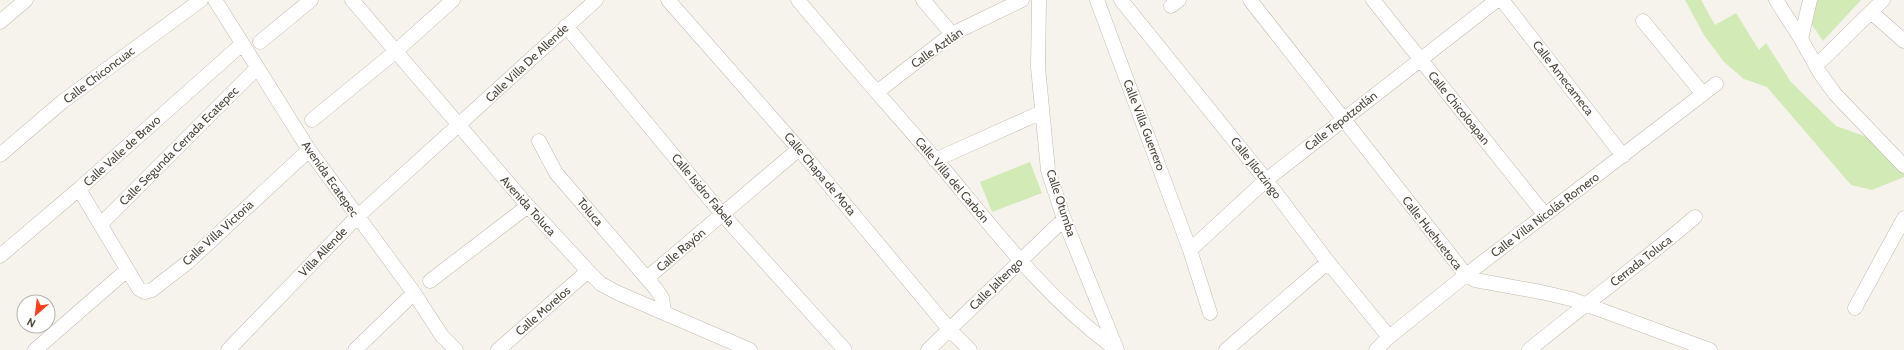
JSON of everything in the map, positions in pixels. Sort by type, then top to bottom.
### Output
[{"type":"street","points":[[0,22],[26,0]]},
{"type":"street","name":"Calle Chiconcuac","points":[[0,155],[62,102],[201,0]]},
{"type":"street","name":"Avenida Ecatepec","points":[[216,0],[309,150],[414,293],[442,336],[456,350]]},
{"type":"street","points":[[260,42],[311,0]]},
{"type":"street","name":"Avenida Toluca","points":[[352,0],[458,126],[528,206],[601,284],[750,350]]},
{"type":"street","points":[[312,120],[395,52],[454,0]]},
{"type":"street","name":"Calle Villa De Allende","points":[[458,126],[596,0]]},
{"type":"street","name":"Calle Chapa de Mota","points":[[668,0],[799,149],[949,329],[970,350]]},
{"type":"street","name":"Calle Villa del Carbón","points":[[798,0],[1020,260],[1071,314],[1117,350]]},
{"type":"street","points":[[923,0],[952,34]]},
{"type":"street","name":"Calle Aztlán","points":[[877,92],[952,34],[1022,0]]},
{"type":"street","name":"Calle Otumba","points":[[1039,0],[1038,67],[1048,170],[1064,218],[1117,350]]},
{"type":"street","name":"Calle Villa Guerrero","points":[[1097,0],[1190,250],[1210,313]]},
{"type":"street","name":"Calle Jilotzingo","points":[[1121,0],[1266,180],[1328,262],[1389,337]]},
{"type":"street","name":"Calle Huehuetoca","points":[[1250,0],[1466,275],[1475,280],[1541,292],[1586,304],[1695,349],[1710,350]]},
{"type":"street","name":"Calle Chicoloapan","points":[[1373,0],[1545,215]]},
{"type":"street","name":"Calle Tepotzotlán","points":[[1190,250],[1266,180],[1497,0]]},
{"type":"street","name":"Calle Amecameca","points":[[1502,0],[1623,156]]},
{"type":"street","points":[[1776,0],[1816,66],[1835,94],[1904,166]]},
{"type":"street","points":[[1801,39],[1810,0]]},
{"type":"street","points":[[1816,66],[1883,0]]},
{"type":"street","points":[[1871,12],[1904,41]]},
{"type":"street","points":[[1643,21],[1703,94]]},
{"type":"street","name":"Calle Isidro Fabela","points":[[566,26],[722,214],[845,350]]},
{"type":"street","name":"Calle Valle de Bravo","points":[[0,256],[80,189],[242,44]]},
{"type":"street","name":"Calle Segunda Cerrada Ecatepec","points":[[101,224],[257,68]]},
{"type":"street","name":"Calle Villa Nicolás Romero","points":[[1376,350],[1389,337],[1466,275],[1716,84]]},
{"type":"street","points":[[935,160],[1042,112]]},
{"type":"street","name":"Villa Allende","points":[[228,350],[357,217],[458,126]]},
{"type":"street","name":"Toluca","points":[[539,141],[556,173],[647,278]]},
{"type":"street","name":"Calle Rayón","points":[[664,312],[662,298],[647,278],[799,149]]},
{"type":"street","name":"Calle Villa Victoria","points":[[80,189],[127,270],[139,289],[145,292],[152,290],[188,262],[309,150]]},
{"type":"street","points":[[430,281],[528,206]]},
{"type":"street","name":"Calle Jaltengo","points":[[928,350],[1064,218]]},
{"type":"street","name":"Cerrada Toluca","points":[[1586,304],[1643,262],[1695,218]]},
{"type":"street","points":[[1855,308],[1904,218]]},
{"type":"street","points":[[1226,350],[1328,262]]},
{"type":"street","points":[[35,350],[127,270]]},
{"type":"street","name":"Calle Morelos","points":[[498,350],[588,271]]},
{"type":"street","points":[[355,350],[414,293]]},
{"type":"street","points":[[1529,350],[1586,304]]},
{"type":"green space","points":[[1685,0],[1701,0],[1715,25],[1736,13],[1759,50],[1766,43],[1791,82],[1836,126],[1867,137],[1904,173],[1904,177],[1872,190],[1851,185],[1767,87],[1744,79],[1724,62],[1704,35]]},
{"type":"green space","points":[[1817,0],[1861,0],[1823,41],[1811,23]]},
{"type":"green space","points":[[1030,162],[1042,193],[992,212],[980,182]]}]
